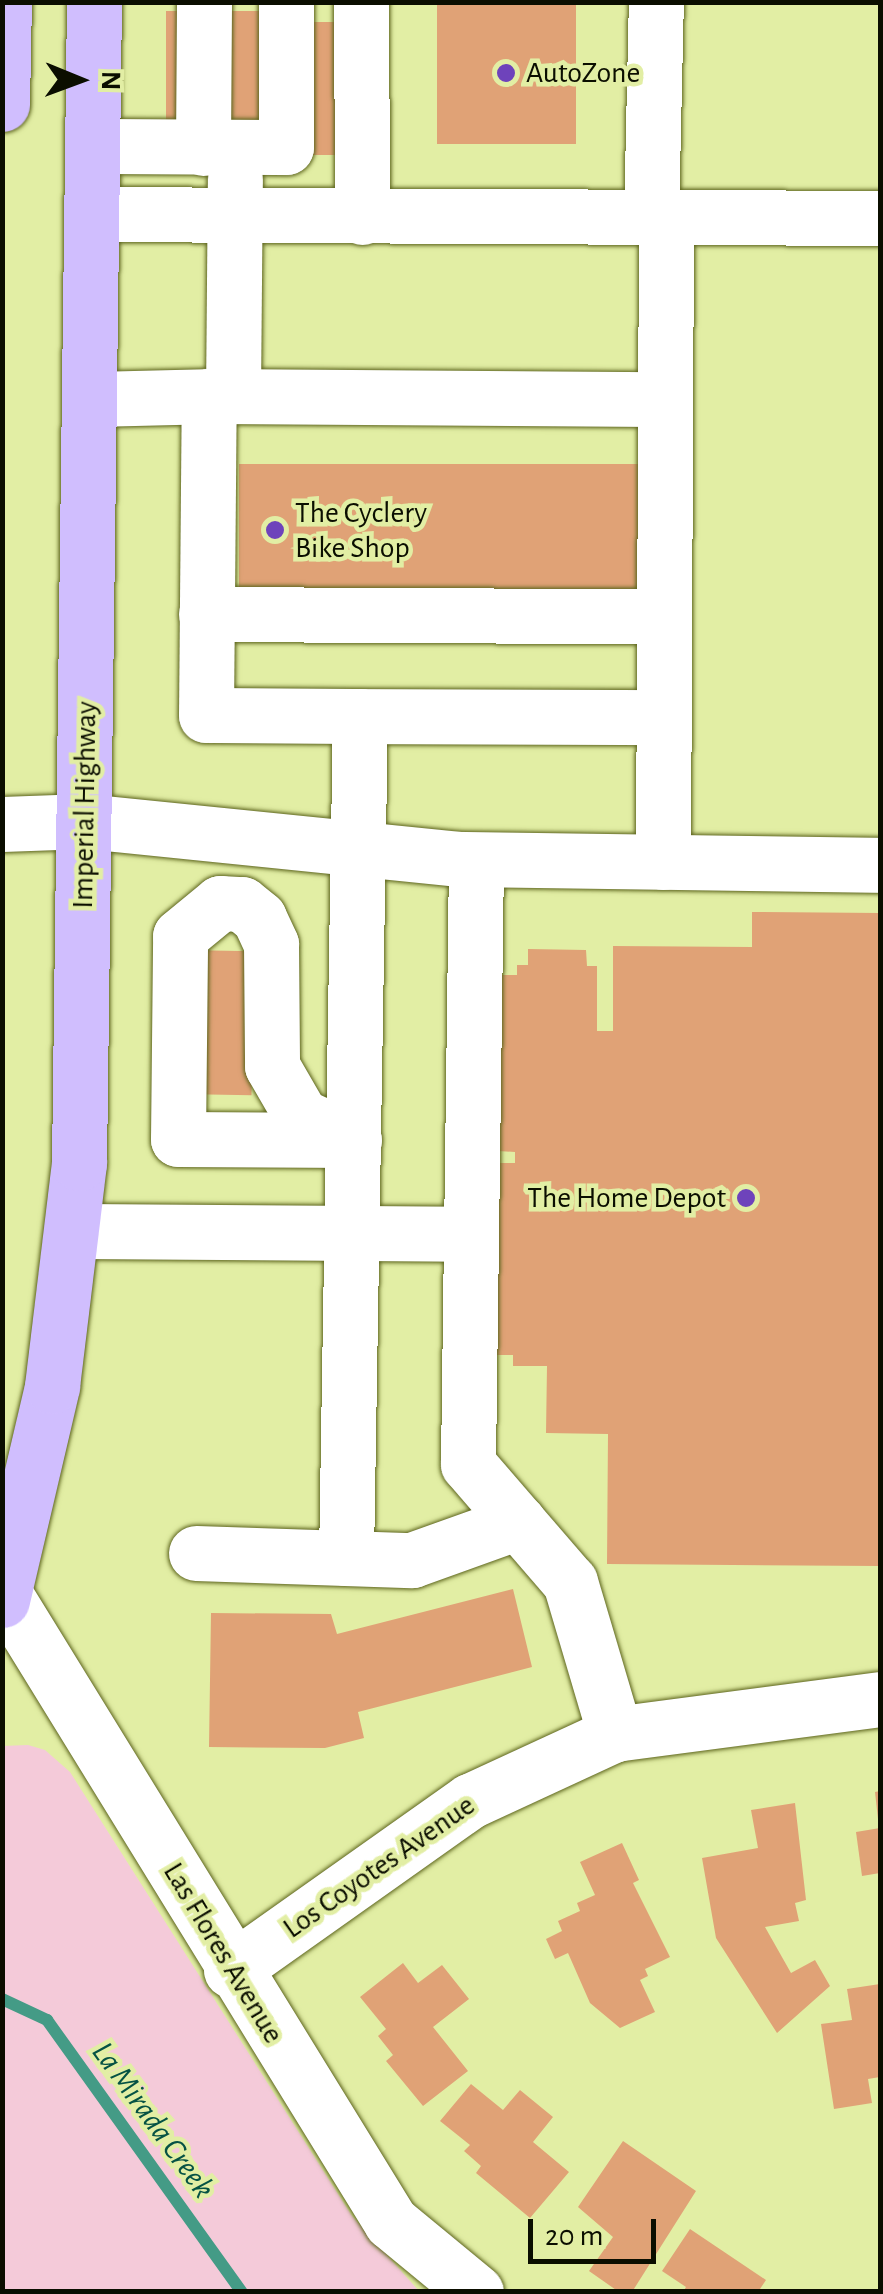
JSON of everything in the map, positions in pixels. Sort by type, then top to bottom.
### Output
[{"type":"main road","points":[[2,104],[4,2]]},
{"type":"main road","name":"Imperial Highway","points":[[4,1593],[52,1386],[75,1231],[85,820],[94,2]]},
{"type":"street","points":[[204,2],[219,148],[234,216],[206,614],[206,715],[663,717]]},
{"type":"street","points":[[93,146],[286,147],[286,2]]},
{"type":"street","points":[[361,2],[362,217]]},
{"type":"street","points":[[656,2],[665,399],[663,862]]},
{"type":"street","points":[[92,214],[880,218]]},
{"type":"street","points":[[90,399],[221,396],[665,399]]},
{"type":"street","points":[[206,614],[664,616]]},
{"type":"street","points":[[346,1558],[360,716]]},
{"type":"street","points":[[2,824],[85,820],[476,860],[880,865]]},
{"type":"street","points":[[476,860],[468,1464],[570,1582],[615,1734]]},
{"type":"street","points":[[220,903],[242,904],[259,918],[271,944],[272,1066],[300,1116],[354,1140],[178,1139],[180,936],[220,903]]},
{"type":"street","points":[[75,1231],[471,1234]]},
{"type":"street","points":[[196,1553],[412,1560],[518,1522]]},
{"type":"street","name":"Las Flores Avenue","points":[[4,1593],[232,1970],[391,2222],[476,2292]]},
{"type":"street","name":"Los Coyotes Avenue","points":[[232,1970],[470,1800],[615,1734],[880,1699]]},
{"type":"shaded area","points":[[28,1745],[45,1750],[70,1772],[352,2216],[419,2291],[3,2292],[2,1746]]},
{"type":"building","name":"AutoZone","points":[[437,2],[576,2],[576,144],[437,144]]},
{"type":"building","points":[[166,11],[277,11],[277,120],[166,120]]},
{"type":"building","points":[[308,22],[388,22],[388,155],[308,155]]},
{"type":"building","points":[[239,464],[643,464],[643,597],[239,597]]},
{"type":"building","name":"The Home Depot","points":[[752,912],[880,913],[880,1566],[607,1564],[608,1434],[546,1433],[547,1366],[513,1366],[513,1355],[496,1355],[498,1163],[515,1163],[515,1152],[498,1151],[500,975],[517,975],[517,965],[528,965],[528,949],[586,950],[587,966],[597,966],[597,1031],[613,1031],[613,946],[752,947]]},
{"type":"building","points":[[183,950],[254,951],[251,1095],[180,1094]]},
{"type":"building","points":[[513,1589],[532,1667],[358,1712],[364,1738],[325,1748],[209,1747],[211,1613],[331,1614],[337,1634]]},
{"type":"building","points":[[880,1791],[880,1819],[878,1819],[875,1792]]},
{"type":"building","points":[[795,1803],[806,1900],[795,1903],[799,1921],[765,1927],[791,1973],[815,1960],[830,1986],[777,2033],[716,1938],[702,1858],[758,1848],[751,1810]]},
{"type":"building","points":[[880,1828],[880,1873],[862,1876],[856,1832]]},
{"type":"building","points":[[622,1843],[639,1880],[633,1883],[670,1957],[645,1969],[648,1976],[640,1980],[655,2012],[620,2028],[590,2003],[568,1953],[555,1959],[546,1939],[562,1931],[558,1921],[580,1911],[577,1903],[595,1895],[580,1862]]},
{"type":"building","points":[[403,1963],[418,1983],[442,1965],[469,1999],[433,2027],[468,2071],[423,2106],[386,2061],[393,2055],[378,2036],[386,2029],[360,1997]]},
{"type":"building","points":[[880,1984],[880,2077],[868,2079],[872,2103],[834,2109],[821,2024],[852,2020],[847,1989]]},
{"type":"building","points":[[471,2084],[503,2110],[520,2090],[553,2117],[533,2142],[569,2172],[530,2218],[476,2173],[481,2166],[464,2151],[470,2145],[440,2121]]},
{"type":"building","points":[[623,2141],[696,2191],[632,2292],[619,2292],[589,2271],[613,2237],[578,2207]]},
{"type":"building","points":[[690,2229],[766,2280],[758,2292],[683,2292],[686,2287],[662,2271]]},
{"type":"waterway","name":"La Mirada Creek","points":[[2,1999],[47,2020],[242,2292]]},
{"type":"place","name":"AutoZone","points":[[506,73]]},
{"type":"place","name":"The Cyclery Bike Shop","points":[[275,530]]},
{"type":"place","name":"The Home Depot","points":[[746,1198]]}]
